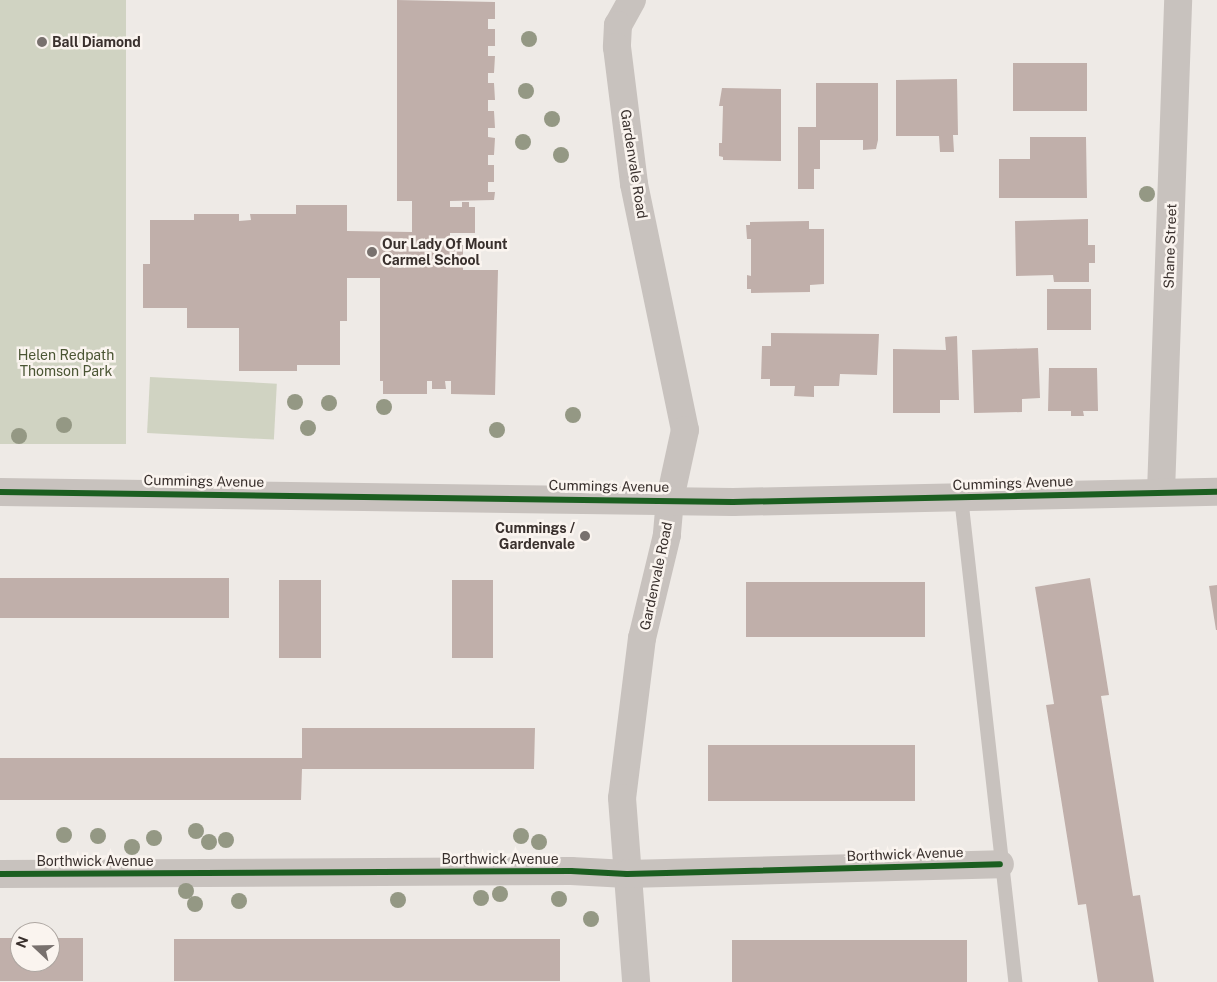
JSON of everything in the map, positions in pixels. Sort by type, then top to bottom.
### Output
[{"type":"street","name":"Gardenvale Road","points":[[632,0],[618,25],[617,47],[634,184],[685,430],[670,499],[667,535],[642,638],[622,798],[636,982]]},
{"type":"street","name":"Shane Street","points":[[1160,492],[1178,0]]},
{"type":"street","name":"Cummings Avenue","points":[[0,492],[670,499],[733,502],[1217,492]]},
{"type":"street","name":"Borthwick Avenue","points":[[0,874],[571,871],[627,874],[1000,864]]},
{"type":"lane","points":[[961,497],[1000,864],[1015,982]]},
{"type":"green space","name":"Helen Redpath Thomson Park","points":[[0,0],[126,0],[126,444],[0,444]]},
{"type":"green space","points":[[150,377],[277,384],[274,440],[147,433]]},
{"type":"building","points":[[397,0],[495,2],[495,19],[488,19],[488,29],[495,29],[495,46],[488,46],[488,56],[495,56],[494,73],[488,73],[488,83],[494,83],[495,100],[488,100],[488,111],[494,111],[495,128],[488,128],[488,137],[495,138],[494,155],[488,155],[488,165],[494,165],[494,182],[488,182],[488,192],[495,192],[494,200],[450,201],[450,207],[462,207],[462,202],[469,202],[469,207],[475,207],[475,233],[450,233],[450,238],[463,238],[463,270],[498,270],[495,395],[451,394],[451,381],[445,381],[446,389],[432,389],[432,381],[427,381],[427,394],[383,394],[383,381],[380,381],[380,278],[347,278],[347,321],[340,321],[340,365],[297,365],[297,371],[239,371],[239,328],[187,328],[187,308],[143,308],[143,264],[150,264],[150,220],[194,220],[194,214],[239,214],[239,221],[251,220],[250,214],[296,214],[296,205],[347,205],[347,231],[412,232],[412,201],[397,201]]},
{"type":"building","points":[[1013,63],[1087,63],[1087,111],[1013,111]]},
{"type":"building","points":[[957,79],[958,135],[953,135],[954,152],[940,152],[939,136],[896,136],[896,80]]},
{"type":"building","points":[[816,83],[878,83],[878,140],[876,149],[863,150],[863,140],[820,140],[820,169],[814,169],[814,189],[798,189],[798,127],[816,127]]},
{"type":"building","points":[[722,88],[781,89],[781,161],[723,160],[723,157],[719,156],[719,143],[722,143],[723,106],[719,106]]},
{"type":"building","points":[[1030,137],[1086,137],[1087,198],[999,198],[999,159],[1030,159]]},
{"type":"building","points":[[1088,219],[1088,245],[1095,245],[1095,263],[1089,263],[1089,282],[1054,282],[1053,275],[1016,276],[1015,221]]},
{"type":"building","points":[[809,221],[809,229],[824,229],[824,284],[810,285],[810,292],[751,293],[751,289],[747,289],[747,275],[751,276],[751,239],[747,239],[746,225],[750,225],[750,222]]},
{"type":"building","points":[[1047,289],[1091,289],[1091,330],[1047,330]]},
{"type":"building","points":[[771,333],[879,334],[877,375],[840,374],[839,386],[814,386],[814,397],[794,396],[795,386],[770,386],[770,379],[761,379],[762,346],[771,346]]},
{"type":"building","points":[[957,336],[959,400],[940,400],[940,413],[893,413],[893,349],[946,350],[945,337]]},
{"type":"building","points":[[1038,348],[1040,398],[1022,399],[1022,412],[974,413],[972,350]]},
{"type":"building","points":[[1049,368],[1097,368],[1098,411],[1083,411],[1084,416],[1071,416],[1071,411],[1048,411]]},
{"type":"building","points":[[0,578],[229,578],[229,618],[0,618]]},
{"type":"building","points":[[1090,578],[1109,695],[1101,696],[1133,896],[1140,895],[1154,982],[1098,982],[1086,904],[1078,905],[1046,705],[1054,704],[1035,587]]},
{"type":"building","points":[[279,580],[321,580],[321,658],[279,658]]},
{"type":"building","points":[[452,580],[493,580],[493,658],[452,658]]},
{"type":"building","points":[[746,582],[925,582],[925,637],[746,637]]},
{"type":"building","points":[[1217,585],[1217,630],[1216,630],[1209,586]]},
{"type":"building","points":[[302,728],[535,728],[534,769],[302,769],[301,800],[0,800],[0,758],[302,758]]},
{"type":"building","points":[[708,745],[915,745],[915,801],[708,801]]},
{"type":"building","points":[[0,938],[10,938],[10,972],[60,972],[60,938],[83,938],[83,981],[0,981]]},
{"type":"building","points":[[174,939],[560,939],[560,981],[174,981]]},
{"type":"building","points":[[732,940],[967,940],[967,982],[732,982]]},
{"type":"cycle path","points":[[0,492],[733,502],[1217,492]]},
{"type":"cycle path","points":[[0,874],[571,871],[627,874],[1000,864]]},
{"type":"place","name":"Ball Diamond","points":[[42,42]]},
{"type":"place","name":"Our Lady Of Mount Carmel School","points":[[372,252]]},
{"type":"place","name":"Cummings / Gardenvale","points":[[585,536]]}]
